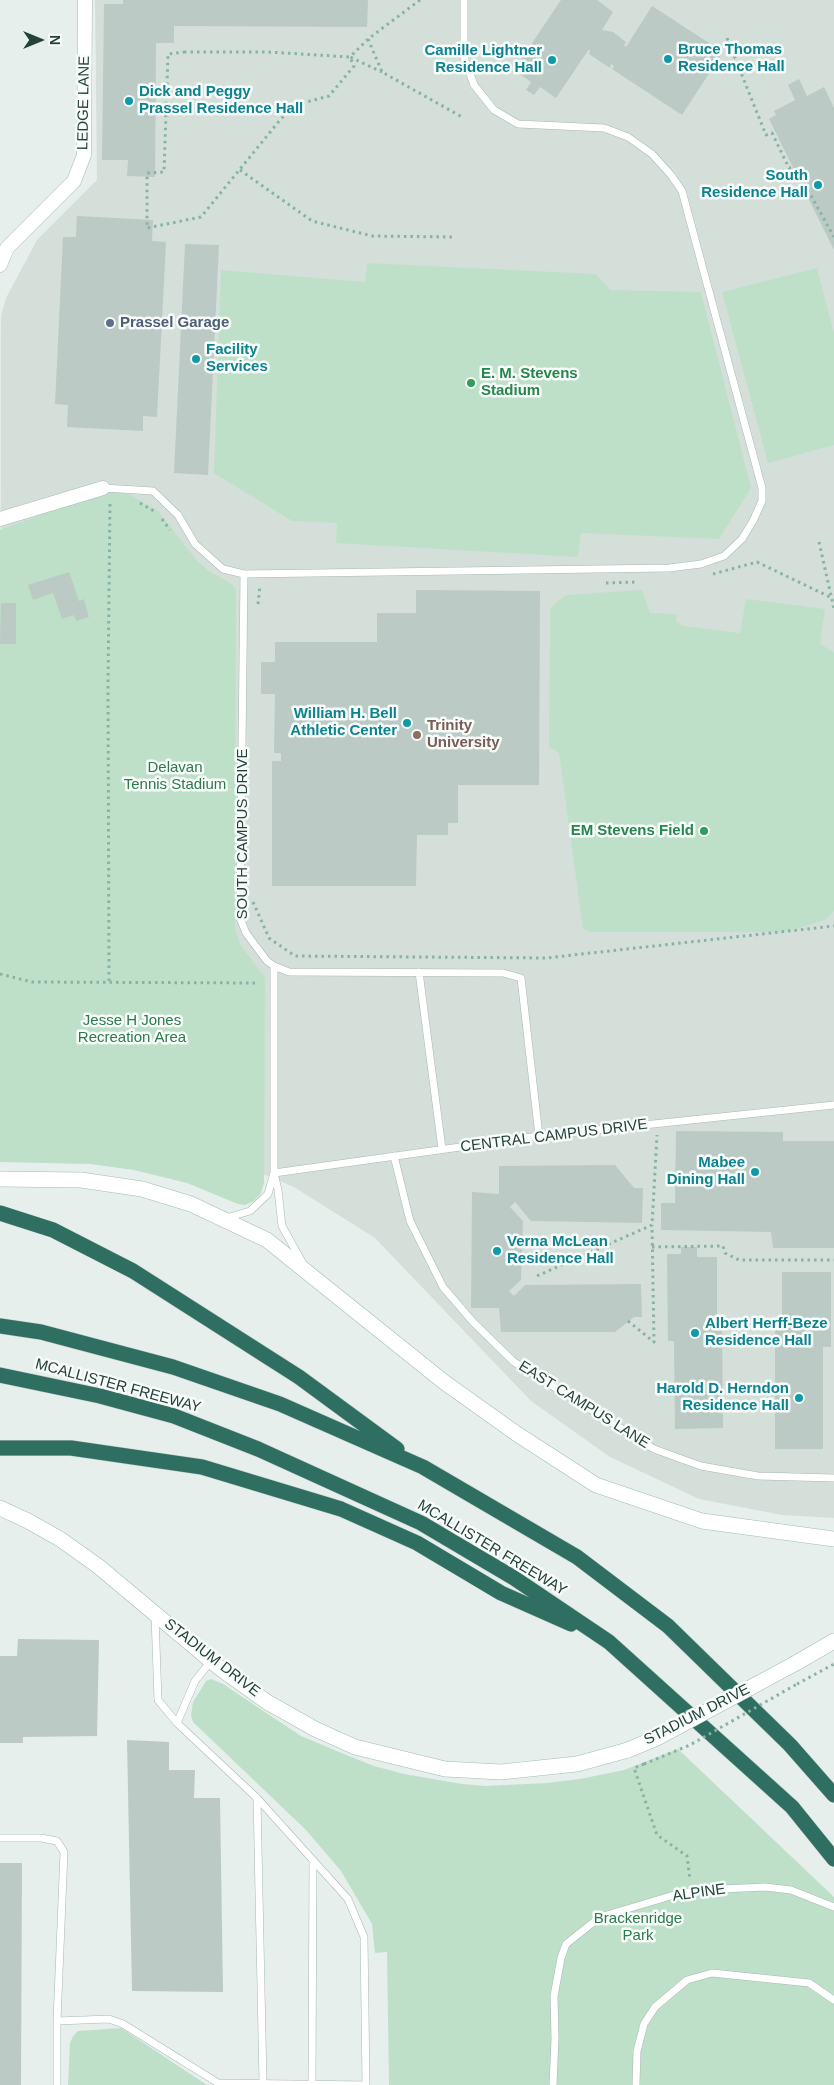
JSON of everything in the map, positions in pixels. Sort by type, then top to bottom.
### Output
[{"type":"highway","points":[[0,1213],[53,1230],[133,1271],[298,1377],[423,1467]]},
{"type":"highway","name":"MCALLISTER FREEWAY","points":[[0,1326],[41,1332],[173,1367],[280,1404],[423,1467],[577,1557],[668,1626],[790,1745],[834,1795]]},
{"type":"highway","name":"MCALLISTER FREEWAY","points":[[0,1375],[91,1394],[174,1416],[258,1449],[421,1523],[514,1578],[609,1642],[792,1807],[834,1859]]},
{"type":"highway","points":[[0,1448],[71,1448],[202,1467],[341,1509],[417,1543],[501,1593],[609,1642]]},
{"type":"main road","points":[[0,1179],[81,1180],[142,1189],[191,1204],[267,1240],[444,1382],[517,1434],[596,1485],[702,1521],[834,1539]]},
{"type":"main road","name":"STADIUM DRIVE","points":[[0,1508],[60,1539],[98,1566],[211,1661],[267,1702],[315,1729],[355,1747],[445,1770],[501,1772],[546,1768],[577,1764],[628,1750],[659,1737],[834,1641]]},
{"type":"street","name":"LEDGE LANE","points":[[0,265],[7,248],[74,181],[84,155],[85,0]]},
{"type":"street","points":[[0,519],[106,491]]},
{"type":"lane","points":[[460,0],[464,8]]},
{"type":"lane","points":[[106,491],[153,491],[178,516],[195,544],[224,569],[244,574],[669,568],[701,564],[724,556],[742,539],[762,501],[762,488],[682,191],[672,175],[652,154],[628,137],[604,128],[518,124],[494,110],[474,85],[464,57],[464,0]]},
{"type":"lane","name":"SOUTH CAMPUS DRIVE","points":[[244,574],[240,918],[246,933],[267,961],[274,966]]},
{"type":"lane","points":[[307,1272],[282,1226],[274,1172],[274,966],[289,972],[503,973],[521,978],[539,1136]]},
{"type":"lane","points":[[419,972],[442,1150]]},
{"type":"lane","name":"CENTRAL CAMPUS DRIVE","points":[[274,1172],[539,1136],[834,1105]]},
{"type":"lane","name":"EAST CAMPUS LANE","points":[[394,1156],[410,1222],[443,1287],[473,1322],[514,1362],[654,1449],[701,1466],[758,1476],[834,1478]]},
{"type":"lane","points":[[223,1219],[250,1211],[268,1194],[274,1172]]},
{"type":"lane","points":[[57,2021],[109,2019],[123,2024],[218,2083],[366,2085],[364,1936],[348,1899],[257,1798],[177,1723],[158,1700],[154,1612]]},
{"type":"lane","points":[[177,1723],[195,1680],[211,1661]]},
{"type":"lane","points":[[257,1798],[263,2083]]},
{"type":"lane","points":[[0,1838],[41,1838],[57,1841],[64,1852],[57,2021],[57,2085]]},
{"type":"lane","points":[[312,2084],[313,1860]]},
{"type":"lane","name":"ALPINE","points":[[553,2085],[556,1976],[566,1944],[600,1918],[692,1891],[774,1888],[791,1890],[834,1907]]},
{"type":"lane","points":[[636,2085],[637,2051],[644,2024],[655,2008],[687,1980],[712,1973],[809,1983],[834,2000]]},
{"type":"path","points":[[350,58],[368,39],[420,0]]},
{"type":"path","points":[[727,38],[766,135],[772,133],[789,168],[795,166],[834,237]]},
{"type":"path","points":[[368,39],[382,72]]},
{"type":"path","points":[[350,58],[354,66],[329,96],[295,105],[201,217],[147,228],[147,173],[164,172],[168,54],[184,52],[268,52],[350,58],[382,72],[462,117]]},
{"type":"path","points":[[240,170],[312,221],[372,236],[454,237]]},
{"type":"path","points":[[106,491],[109,981]]},
{"type":"path","points":[[137,501],[157,513],[174,534]]},
{"type":"path","points":[[819,542],[834,609]]},
{"type":"path","points":[[710,574],[720,573],[757,562],[830,597]]},
{"type":"path","points":[[602,583],[640,582]]},
{"type":"path","points":[[257,609],[260,584]]},
{"type":"path","points":[[254,894],[254,904],[269,938],[295,956],[546,958],[834,926]]},
{"type":"path","points":[[0,974],[32,982],[260,983]]},
{"type":"path","points":[[628,1321],[654,1342],[652,1225],[657,1132]]},
{"type":"path","points":[[538,1276],[652,1225]]},
{"type":"path","points":[[652,1247],[723,1246],[725,1253],[739,1260],[834,1260]]},
{"type":"path","points":[[692,1891],[687,1856],[657,1835],[634,1768],[690,1745],[834,1664]]},
{"type":"shaded area","name":"Trinity University","points":[[95,0],[834,0],[834,1518],[782,1515],[699,1499],[610,1457],[531,1401],[375,1238],[294,1187],[215,1154],[0,1142],[1,316],[6,298],[37,240],[97,180]]},
{"type":"green space","name":"E. M. Stevens Stadium","points":[[367,263],[596,274],[610,290],[701,292],[751,488],[719,539],[581,533],[578,557],[336,543],[337,523],[292,521],[214,473],[221,270],[365,282]]},
{"type":"green space","points":[[817,268],[834,333],[834,445],[768,463],[722,292]]},
{"type":"green space","name":"Jesse H Jones Recreation Area","points":[[115,491],[131,495],[158,511],[198,562],[233,585],[236,590],[235,929],[240,944],[265,978],[264,1183],[261,1193],[254,1201],[245,1205],[238,1204],[187,1183],[134,1170],[90,1164],[0,1162],[0,530],[98,493]]},
{"type":"green space","name":"EM Stevens Field","points":[[642,590],[650,613],[677,614],[676,622],[684,626],[740,633],[746,599],[825,609],[820,644],[834,652],[834,911],[825,920],[786,932],[592,932],[583,929],[559,753],[549,747],[550,608],[566,595]]},
{"type":"green space","name":"Brackenridge Park","points":[[211,1679],[223,1684],[301,1736],[344,1754],[374,1766],[404,1774],[462,1784],[486,1786],[547,1783],[580,1779],[624,1770],[678,1749],[834,1897],[834,2085],[389,2085],[387,1952],[375,1953],[372,1924],[341,1871],[306,1830],[193,1722],[191,1715],[193,1702],[206,1681]]},
{"type":"green space","points":[[121,2028],[207,2085],[68,2085],[70,2043],[73,2036],[78,2031]]},
{"type":"building","name":"Dick and Peggy Prassel Residence Hall","points":[[123,0],[368,0],[367,27],[174,26],[174,43],[156,43],[155,177],[127,176],[128,160],[102,160],[104,4],[123,4]]},
{"type":"building","points":[[561,0],[597,0],[613,12],[602,30],[613,32],[626,42],[624,45],[626,47],[652,6],[723,52],[682,115],[612,69],[614,66],[611,64],[610,68],[589,54],[589,49],[556,98],[540,87],[534,95],[526,90],[531,82],[514,70]]},
{"type":"building","name":"South Residence Hall","points":[[799,79],[807,96],[824,87],[834,108],[834,250],[769,119],[776,115],[774,111],[795,100],[788,85]]},
{"type":"building","name":"Prassel Garage","points":[[77,216],[153,220],[152,241],[166,242],[157,417],[143,416],[143,431],[67,427],[68,405],[55,404],[63,237],[76,237]]},
{"type":"building","name":"Facility Services","points":[[185,244],[219,245],[208,475],[174,473]]},
{"type":"building","points":[[69,572],[79,601],[84,599],[89,617],[76,621],[74,615],[62,619],[53,593],[33,600],[28,585]]},
{"type":"building","name":"William H. Bell Athletic Center","points":[[416,590],[540,591],[539,785],[458,785],[458,823],[448,823],[448,835],[417,835],[416,886],[272,886],[272,761],[281,761],[281,753],[274,753],[275,694],[261,694],[261,662],[275,662],[275,642],[377,642],[377,613],[416,613]]},
{"type":"building","points":[[1,603],[16,603],[16,644],[0,644]]},
{"type":"building","name":"Mabee Dining Hall","points":[[676,1131],[783,1132],[783,1141],[834,1141],[834,1248],[773,1248],[771,1232],[661,1230],[661,1203],[675,1203]]},
{"type":"building","name":"Verna McLean Residence Hall","points":[[615,1165],[634,1188],[643,1188],[642,1223],[531,1221],[515,1202],[510,1207],[523,1221],[521,1280],[509,1291],[514,1296],[525,1285],[641,1284],[642,1317],[634,1317],[615,1332],[501,1332],[499,1308],[471,1308],[472,1192],[499,1194],[499,1166]]},
{"type":"building","name":"Albert Herff-Beze Residence Hall","points":[[681,1247],[697,1247],[697,1257],[717,1257],[717,1325],[722,1325],[723,1428],[675,1429],[674,1341],[668,1341],[667,1254],[681,1254]]},
{"type":"building","name":"Harold D. Herndon Residence Hall","points":[[782,1272],[831,1272],[831,1347],[823,1347],[823,1449],[775,1449],[775,1330],[782,1330]]},
{"type":"building","points":[[18,1639],[99,1640],[97,1736],[23,1737],[23,1743],[0,1743],[0,1656],[17,1656]]},
{"type":"building","points":[[127,1740],[169,1742],[169,1770],[195,1770],[194,1798],[220,1798],[223,1992],[132,1991]]},
{"type":"building","points":[[0,1863],[22,1863],[21,2085],[0,2085]]},
{"type":"place","name":"Bruce Thomas Residence Hall","points":[[668,59]]},
{"type":"place","name":"Camille Lightner Residence Hall","points":[[552,60]]},
{"type":"place","name":"Dick and Peggy Prassel Residence Hall","points":[[129,101]]},
{"type":"place","name":"South Residence Hall","points":[[818,185]]},
{"type":"place","name":"Prassel Garage","points":[[110,323]]},
{"type":"place","name":"Facility Services","points":[[196,359]]},
{"type":"place","name":"E. M. Stevens Stadium","points":[[471,383]]},
{"type":"place","name":"William H. Bell Athletic Center","points":[[407,723]]},
{"type":"place","name":"Trinity University","points":[[417,735]]},
{"type":"place","name":"EM Stevens Field","points":[[704,831]]},
{"type":"place","name":"Mabee Dining Hall","points":[[755,1172]]},
{"type":"place","name":"Verna McLean Residence Hall","points":[[497,1251]]},
{"type":"place","name":"Albert Herff-Beze Residence Hall","points":[[695,1333]]},
{"type":"place","name":"Harold D. Herndon Residence Hall","points":[[799,1398]]},
{"type":"park label","name":"Delavan Tennis Stadium","points":[[175,776]]}]
